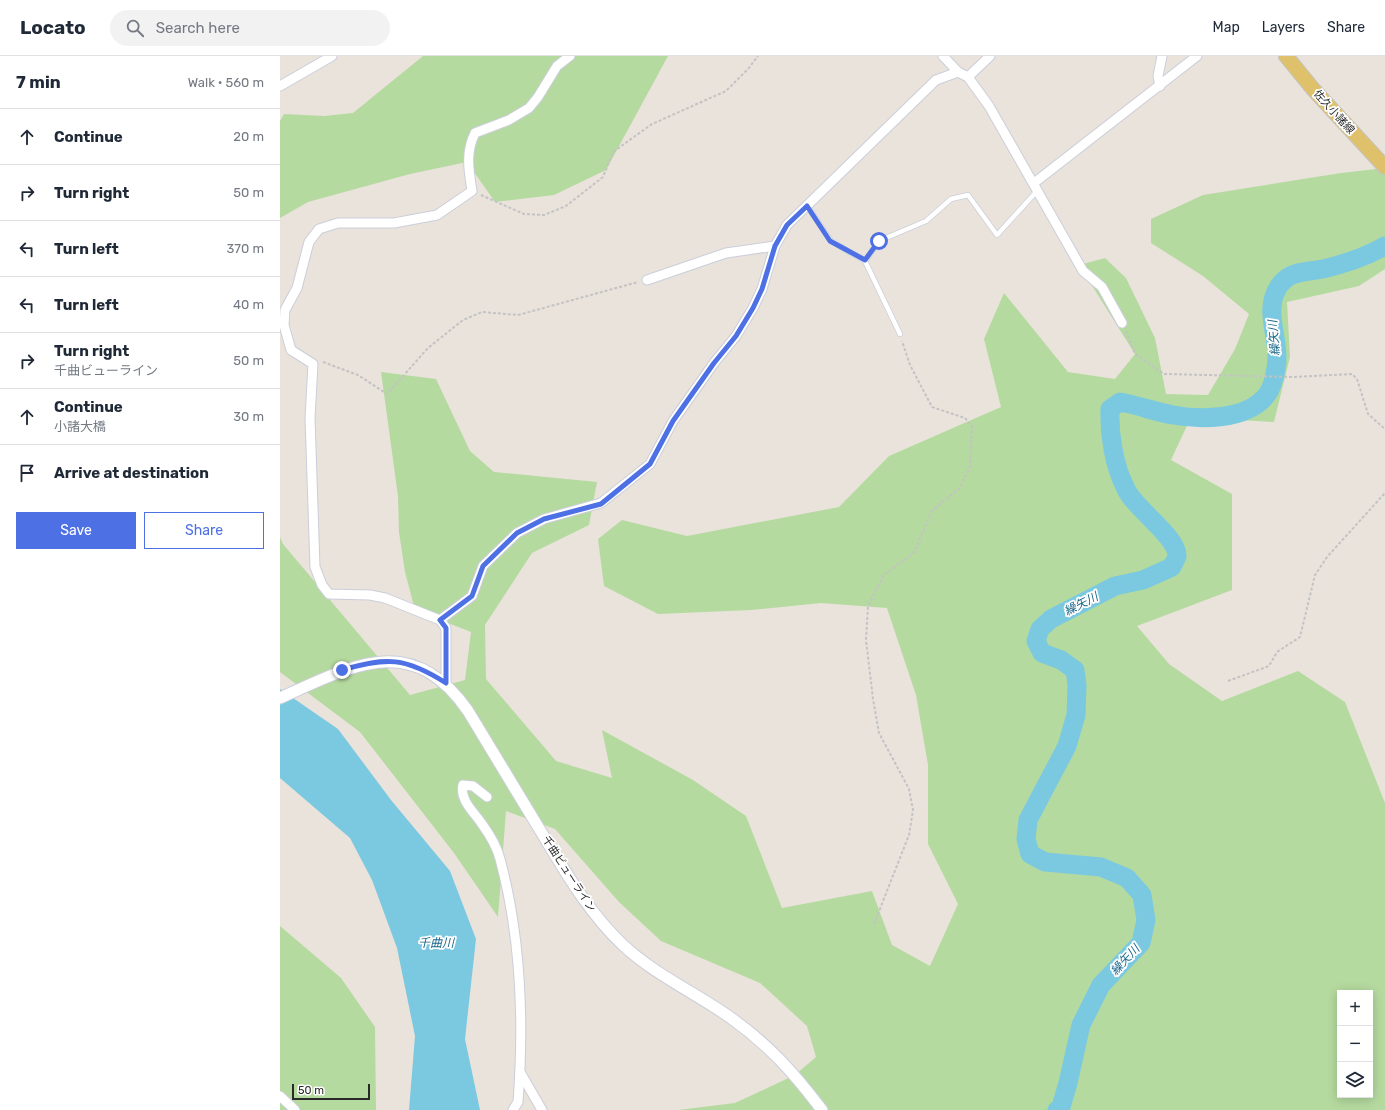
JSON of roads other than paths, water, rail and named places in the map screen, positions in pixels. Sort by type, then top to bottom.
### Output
[{"type":"main road","name":"佐久小諸線","points":[[1286,56],[1312,89],[1383,165]]},
{"type":"street","points":[[280,86],[332,56]]},
{"type":"street","points":[[446,683],[446,628],[440,620],[385,598],[370,595],[329,594],[322,585],[315,567],[310,418],[313,364],[291,350],[284,324],[285,310],[297,288],[309,242],[319,229],[338,223],[394,223],[437,215],[472,191],[467,162],[469,143],[475,133],[509,120],[529,108],[538,97],[557,66],[570,56]]},
{"type":"street","points":[[943,56],[958,72],[968,77],[989,106],[1083,271],[1102,287],[1122,323]]},
{"type":"street","points":[[968,77],[990,56]]},
{"type":"street","points":[[1160,86],[1158,76],[1162,56]]},
{"type":"street","points":[[1035,187],[1196,56]]},
{"type":"street","points":[[440,620],[472,596],[483,566],[517,533],[544,519],[601,504],[650,464],[673,421],[714,363],[736,336],[753,308],[762,289],[775,246],[787,225],[936,80],[958,72]]},
{"type":"street","points":[[647,280],[726,253],[775,246]]},
{"type":"street","name":"千曲ビューライン","points":[[280,698],[342,670],[380,661],[394,660],[410,664],[430,673],[446,683],[468,711],[570,880],[602,924],[624,945],[650,966],[731,1018],[756,1037],[790,1069],[822,1110]]},
{"type":"street","points":[[487,797],[474,786],[463,785],[464,797],[468,806],[482,824],[497,849],[506,880],[516,948],[521,1035],[518,1102],[513,1110]]},
{"type":"street","points":[[520,1072],[542,1110]]},
{"type":"street","points":[[280,1096],[295,1110]]},
{"type":"lane","points":[[865,260],[879,241],[926,221],[951,199],[968,195],[998,235],[1035,187]]},
{"type":"lane","points":[[807,206],[830,241],[865,260],[900,334]]},
{"type":"water","name":"千曲川","points":[[280,689],[338,729],[391,800],[450,871],[476,939],[465,1039],[480,1110],[409,1110],[415,1036],[397,948],[372,880],[350,838],[280,778]]},
{"type":"waterway","name":"繰矢川","points":[[1057,1110],[1061,1107],[1068,1083],[1081,1025],[1101,985],[1141,943],[1146,920],[1142,895],[1127,878],[1101,867],[1045,862],[1030,854],[1026,839],[1028,820],[1067,746],[1076,715],[1077,685],[1075,670],[1061,660],[1042,653],[1036,641],[1040,629],[1051,619],[1115,586],[1143,580],[1172,567],[1177,556],[1171,540],[1137,505],[1126,489],[1115,460],[1110,429],[1110,409],[1120,402],[1184,417],[1209,418],[1234,414],[1256,405],[1268,393],[1275,372],[1277,357],[1272,321],[1272,303],[1280,285],[1294,274],[1323,269],[1347,262],[1363,257],[1385,246]]}]
